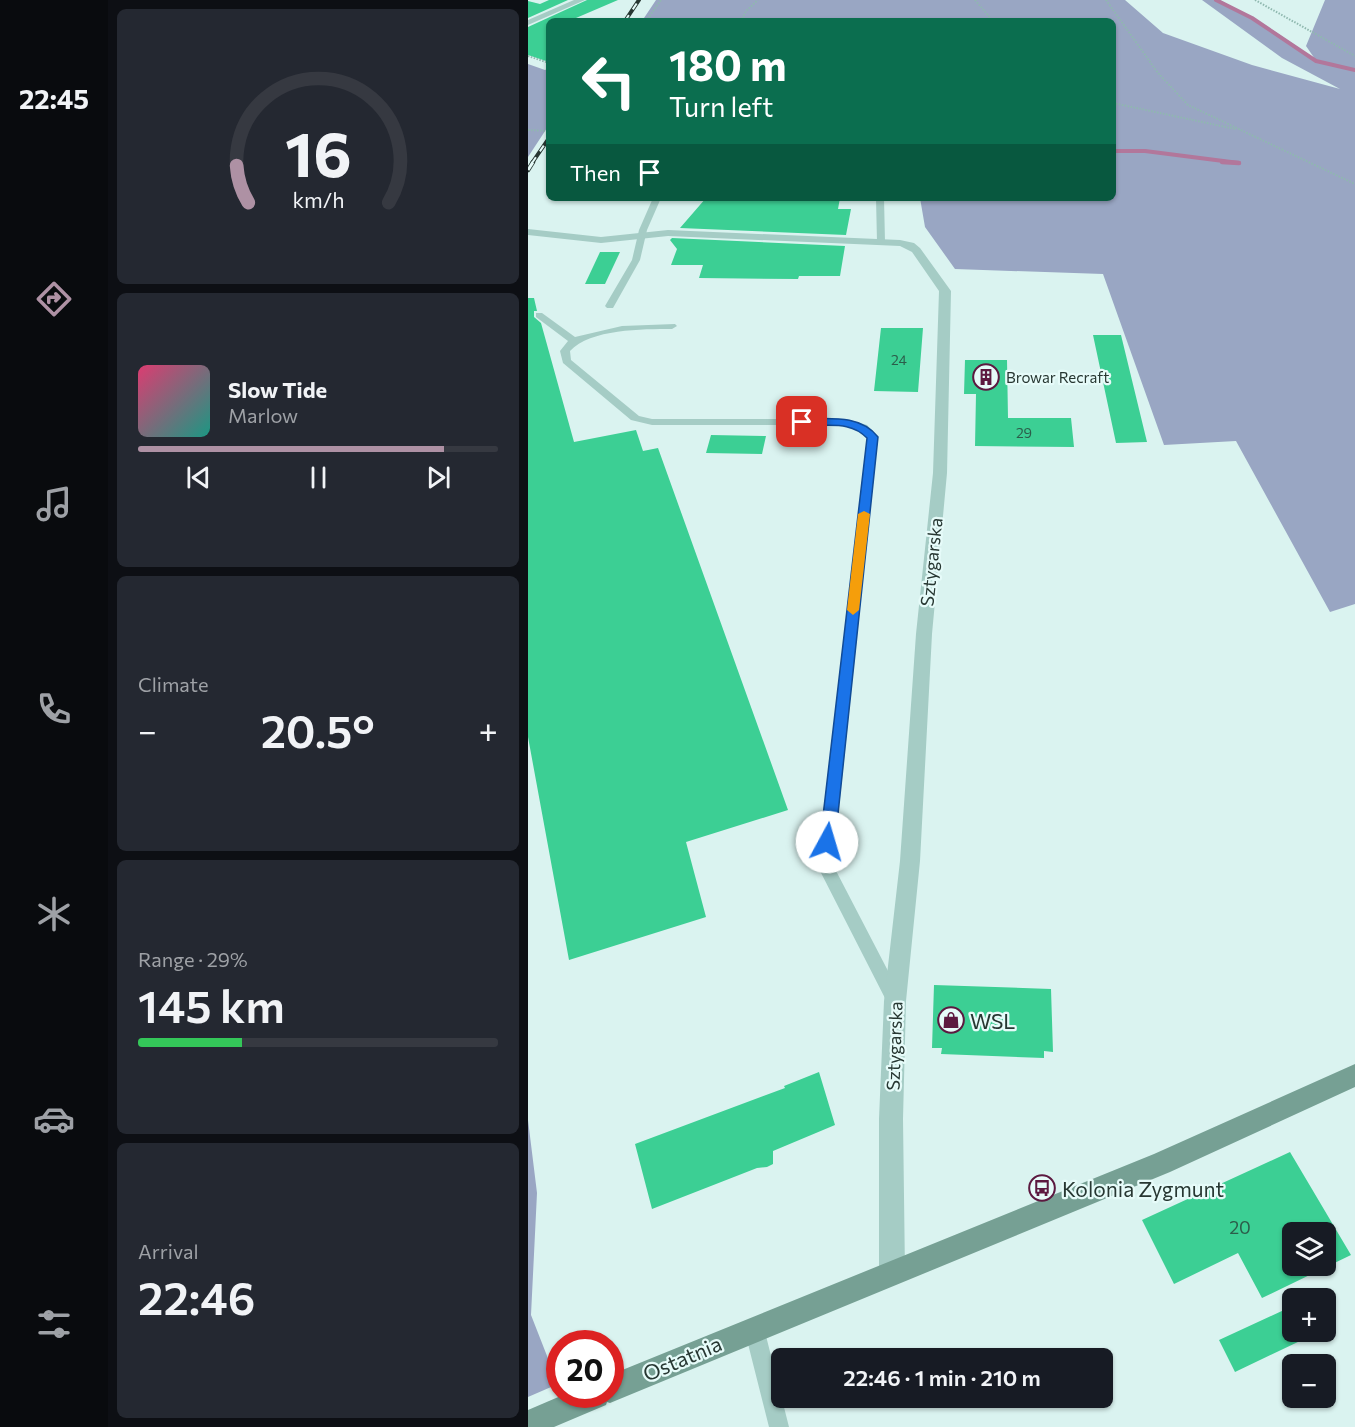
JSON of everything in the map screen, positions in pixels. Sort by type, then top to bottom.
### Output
[{"type":"street","points":[[528,22],[581,0]]},
{"type":"street","name":"Sztygarska","points":[[528,232],[601,240],[668,233],[900,243],[910,245],[916,250],[945,291],[940,473],[924,634],[910,861],[895,1002],[891,1119],[892,1273]]},
{"type":"street","points":[[754,1328],[1161,1163],[1355,1076]]},
{"type":"street","name":"Ostatnia","points":[[624,1383],[754,1328]]},
{"type":"street","points":[[528,1424],[566,1408]]},
{"type":"lane","points":[[610,306],[636,260],[642,236],[656,201]]},
{"type":"lane","points":[[880,201],[881,242]]},
{"type":"lane","points":[[539,315],[574,341]]},
{"type":"lane","points":[[672,326],[637,325],[616,328],[574,341],[565,351],[566,361],[635,418],[652,422],[846,422],[863,427],[873,437],[825,865],[895,1002]]},
{"type":"lane","points":[[754,1328],[779,1427]]},
{"type":"path","points":[[648,18],[661,0]]},
{"type":"path","points":[[742,18],[746,11],[758,0]]},
{"type":"path","points":[[975,0],[990,18]]},
{"type":"path","points":[[1106,0],[1158,73],[1188,105],[1355,184]]},
{"type":"path","points":[[1255,0],[1355,56]]},
{"type":"path","points":[[528,56],[546,62]]},
{"type":"path","points":[[1116,104],[1242,131]]},
{"type":"path","points":[[528,130],[546,130]]},
{"type":"shaded area","points":[[656,0],[1125,0],[1163,33],[1252,65],[1340,89],[1282,58],[1202,0],[1220,0],[1268,27],[1315,59],[1306,46],[1325,0],[1355,0],[1355,604],[1330,612],[1236,441],[1164,445],[1103,274],[955,269],[925,227],[921,201],[1116,201],[1116,18],[644,18]]},
{"type":"shaded area","points":[[528,64],[546,70],[546,130],[528,157]]},
{"type":"shaded area","points":[[528,1120],[537,1193],[531,1315],[546,1353],[546,1389],[528,1397]]},
{"type":"building","points":[[549,0],[568,0],[528,18],[528,1],[540,4]]},
{"type":"building","points":[[587,0],[618,0],[576,18],[548,18]]},
{"type":"building","points":[[546,19],[546,61],[528,55],[528,27]]},
{"type":"building","points":[[703,201],[839,201],[838,209],[851,209],[846,235],[680,228]]},
{"type":"building","points":[[672,238],[845,246],[840,276],[799,276],[798,279],[699,278],[703,265],[671,265],[677,249],[670,240]]},
{"type":"building","points":[[600,252],[620,252],[605,284],[585,284]]},
{"type":"building","points":[[528,298],[534,298],[537,311],[534,311],[534,317],[541,323],[574,442],[636,430],[643,451],[658,448],[788,810],[686,842],[706,917],[569,960],[528,737]]},
{"type":"building","points":[[881,328],[923,328],[918,392],[874,391]]},
{"type":"building","points":[[1093,335],[1121,335],[1147,442],[1116,443]]},
{"type":"building","points":[[965,360],[1007,360],[1008,418],[1071,418],[1074,447],[975,446],[976,394],[964,394]]},
{"type":"building","points":[[711,435],[766,436],[762,454],[706,453]]},
{"type":"building","points":[[934,985],[1051,989],[1053,1052],[1044,1051],[1044,1058],[941,1054],[942,1048],[932,1048]]},
{"type":"building","points":[[819,1072],[835,1125],[773,1151],[773,1164],[767,1167],[757,1168],[652,1209],[635,1144],[785,1088],[784,1086]]},
{"type":"building","points":[[1290,1152],[1331,1222],[1282,1222],[1282,1276],[1308,1276],[1262,1298],[1238,1253],[1174,1284],[1142,1220]]},
{"type":"building","points":[[1336,1230],[1351,1255],[1336,1262]]},
{"type":"building","points":[[1282,1311],[1282,1342],[1298,1342],[1235,1372],[1219,1340]]},
{"type":"waterway","points":[[1216,0],[1252,18],[1316,61],[1355,70]]},
{"type":"waterway","points":[[1116,151],[1145,151],[1239,163],[1222,162]]},
{"type":"railway","points":[[627,18],[639,0]]},
{"type":"railway","points":[[532,163],[546,142]]},
{"type":"railway","points":[[528,170],[533,162]]},
{"type":"slow traffic","points":[[853,610],[864,514]]},
{"type":"place","name":"Browar Recraft","points":[[986,377]]},
{"type":"place","name":"WSL","points":[[951,1020]]},
{"type":"place","name":"Kolonia Zygmunt","points":[[1042,1188]]},
{"type":"route","points":[[802,422],[846,422],[863,427],[873,437],[827,842]]}]
